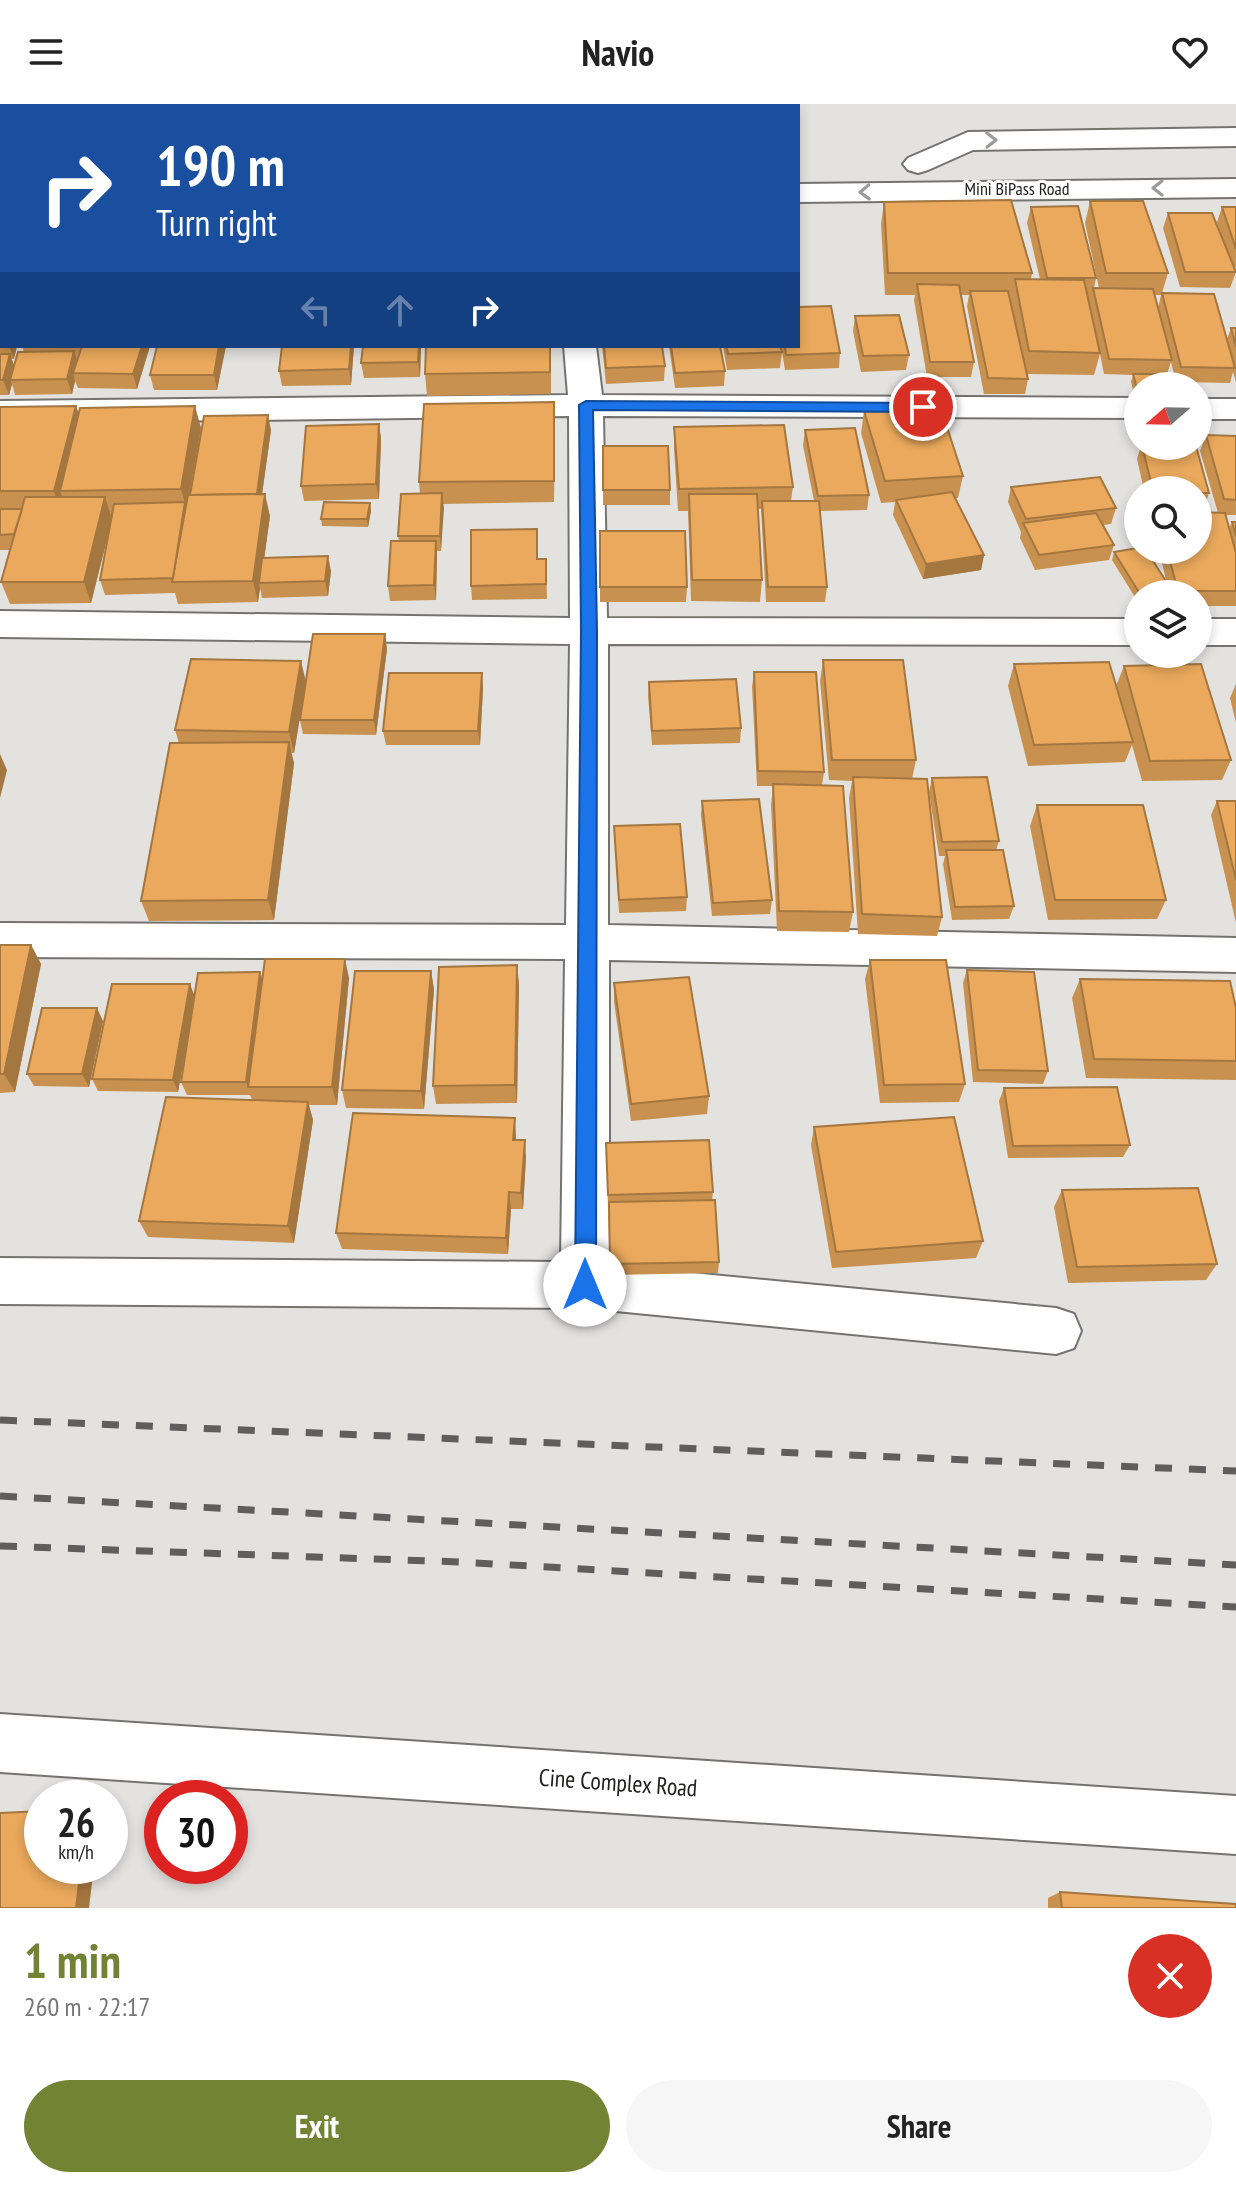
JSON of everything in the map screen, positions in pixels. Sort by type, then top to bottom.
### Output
[{"type":"street","points":[[920,177],[968,141],[1236,137]]},
{"type":"street","points":[[976,176],[1236,159]]},
{"type":"street","points":[[800,166],[920,177],[987,216],[1236,211]]},
{"type":"street","name":"Mini BiPass Road","points":[[800,193],[920,177],[976,176],[1236,188]]},
{"type":"street","points":[[580,348],[586,405],[589,631],[585,1285]]},
{"type":"street","points":[[0,412],[586,405],[1124,408]]},
{"type":"street","points":[[1212,409],[1236,409]]},
{"type":"street","points":[[0,624],[589,631],[1124,632]]},
{"type":"street","points":[[1212,632],[1236,632]]},
{"type":"street","points":[[0,940],[587,942],[1236,955]]},
{"type":"street","points":[[0,1281],[585,1285],[1056,1331]]},
{"type":"street","name":"Cine Complex Road","points":[[0,1743],[1236,1825]]},
{"type":"building","points":[[1011,200],[1032,273],[888,273],[884,202]]},
{"type":"building","points":[[1090,201],[1143,201],[1168,273],[1106,273]]},
{"type":"building","points":[[1078,206],[1096,278],[1047,278],[1031,207]]},
{"type":"building","points":[[1222,207],[1236,207],[1236,249]]},
{"type":"building","points":[[1168,213],[1212,213],[1236,272],[1185,272]]},
{"type":"building","points":[[1015,279],[1084,280],[1100,353],[1029,351]]},
{"type":"building","points":[[917,284],[959,285],[974,362],[930,362]]},
{"type":"building","points":[[1093,288],[1153,289],[1172,360],[1109,359]]},
{"type":"building","points":[[970,291],[1008,291],[1028,379],[988,378]]},
{"type":"building","points":[[1162,293],[1214,294],[1235,368],[1181,367]]},
{"type":"building","points":[[831,306],[840,353],[786,355],[785,348],[800,348],[800,307]]},
{"type":"building","points":[[899,315],[909,355],[863,356],[855,316]]},
{"type":"building","points":[[1231,328],[1236,328],[1236,347]]},
{"type":"building","points":[[81,348],[141,348],[133,374],[73,373]]},
{"type":"building","points":[[157,348],[219,348],[214,375],[150,375]]},
{"type":"building","points":[[282,348],[351,348],[349,369],[279,371]]},
{"type":"building","points":[[363,348],[419,348],[418,362],[361,363]]},
{"type":"building","points":[[426,348],[550,348],[550,372],[425,374]]},
{"type":"building","points":[[604,348],[662,348],[665,366],[606,368]]},
{"type":"building","points":[[671,348],[720,348],[725,371],[675,373]]},
{"type":"building","points":[[726,348],[781,348],[782,352],[728,354]]},
{"type":"building","points":[[74,351],[67,379],[10,380],[18,352]]},
{"type":"building","points":[[0,354],[10,354],[3,380],[0,380]]},
{"type":"building","points":[[554,402],[554,481],[419,482],[424,404]]},
{"type":"building","points":[[76,406],[54,491],[0,491],[0,407]]},
{"type":"building","points":[[195,406],[181,489],[60,491],[80,408]]},
{"type":"building","points":[[940,406],[963,476],[885,481],[864,411]]},
{"type":"building","points":[[268,415],[257,494],[190,495],[204,416]]},
{"type":"building","points":[[379,424],[376,484],[301,486],[306,426]]},
{"type":"building","points":[[784,425],[793,487],[679,489],[674,427]]},
{"type":"building","points":[[855,428],[869,495],[818,496],[805,430]]},
{"type":"building","points":[[1212,435],[1236,436],[1236,500],[1224,499],[1212,456]]},
{"type":"building","points":[[603,446],[668,446],[670,490],[603,490]]},
{"type":"building","points":[[1146,460],[1200,460],[1204,476],[1150,476]]},
{"type":"building","points":[[1100,477],[1116,508],[1026,519],[1011,487]]},
{"type":"building","points":[[952,492],[984,555],[926,564],[896,500]]},
{"type":"building","points":[[442,493],[440,536],[398,536],[401,494]]},
{"type":"building","points":[[265,494],[253,581],[172,582],[188,495]]},
{"type":"building","points":[[689,494],[757,494],[762,580],[692,580]]},
{"type":"building","points":[[25,497],[105,497],[84,582],[1,582]]},
{"type":"building","points":[[762,501],[819,501],[827,587],[768,587]]},
{"type":"building","points":[[185,502],[173,578],[100,580],[114,504]]},
{"type":"building","points":[[324,502],[370,503],[367,519],[321,519]]},
{"type":"building","points":[[0,509],[22,509],[14,534],[0,535]]},
{"type":"building","points":[[1096,513],[1114,545],[1039,555],[1023,523]]},
{"type":"building","points":[[1212,513],[1225,513],[1236,553],[1236,591],[1212,591],[1212,580],[1175,580],[1171,564],[1212,564]]},
{"type":"building","points":[[537,529],[537,559],[546,559],[546,584],[471,586],[471,530]]},
{"type":"building","points":[[600,531],[685,531],[687,587],[600,587]]},
{"type":"building","points":[[391,541],[436,541],[434,585],[388,586]]},
{"type":"building","points":[[1124,550],[1124,564],[1155,564],[1165,580],[1131,580],[1114,552]]},
{"type":"building","points":[[328,556],[325,581],[259,583],[262,558]]},
{"type":"building","points":[[313,634],[385,634],[374,720],[300,720]]},
{"type":"building","points":[[191,659],[301,661],[289,732],[175,730]]},
{"type":"building","points":[[823,660],[903,660],[916,760],[832,760]]},
{"type":"building","points":[[1109,662],[1133,742],[1034,745],[1014,664]]},
{"type":"building","points":[[1125,668],[1202,668],[1231,760],[1150,761]]},
{"type":"building","points":[[754,672],[816,672],[824,772],[758,771]]},
{"type":"building","points":[[389,673],[482,673],[478,731],[383,731]]},
{"type":"building","points":[[736,679],[741,728],[652,731],[649,682]]},
{"type":"building","points":[[289,742],[268,900],[141,901],[170,743]]},
{"type":"building","points":[[853,777],[927,779],[942,917],[862,914]]},
{"type":"building","points":[[987,777],[999,841],[942,842],[932,778]]},
{"type":"building","points":[[773,784],[843,786],[853,912],[779,911]]},
{"type":"building","points":[[759,799],[772,900],[713,903],[702,801]]},
{"type":"building","points":[[1217,801],[1236,801],[1236,880]]},
{"type":"building","points":[[1037,805],[1143,805],[1166,900],[1055,900]]},
{"type":"building","points":[[680,824],[687,897],[619,900],[614,826]]},
{"type":"building","points":[[946,850],[1003,850],[1014,906],[955,907]]},
{"type":"building","points":[[0,945],[31,945],[4,1074],[0,1074]]},
{"type":"building","points":[[265,959],[345,959],[332,1087],[248,1087]]},
{"type":"building","points":[[870,960],[946,960],[965,1084],[884,1085]]},
{"type":"building","points":[[517,965],[515,1085],[433,1086],[439,967]]},
{"type":"building","points":[[967,970],[1034,972],[1048,1071],[978,1070]]},
{"type":"building","points":[[355,971],[431,971],[421,1091],[342,1090]]},
{"type":"building","points":[[260,972],[246,1082],[181,1082],[198,973]]},
{"type":"building","points":[[689,977],[709,1096],[631,1104],[614,983]]},
{"type":"building","points":[[1080,979],[1230,981],[1236,1008],[1236,1061],[1094,1059]]},
{"type":"building","points":[[112,984],[190,984],[173,1080],[92,1079]]},
{"type":"building","points":[[42,1008],[97,1008],[82,1074],[27,1074]]},
{"type":"building","points":[[1117,1087],[1130,1145],[1013,1146],[1004,1088]]},
{"type":"building","points":[[166,1097],[308,1102],[288,1226],[139,1221]]},
{"type":"building","points":[[353,1113],[515,1118],[513,1140],[525,1140],[521,1193],[509,1192],[506,1238],[336,1233]]},
{"type":"building","points":[[954,1117],[983,1241],[836,1252],[814,1127]]},
{"type":"building","points":[[709,1140],[713,1192],[608,1195],[606,1143]]},
{"type":"building","points":[[1198,1188],[1217,1264],[1077,1267],[1062,1190]]},
{"type":"building","points":[[715,1200],[719,1262],[610,1264],[609,1202]]},
{"type":"building","points":[[24,1812],[24,1884],[79,1884],[76,1908],[0,1908],[0,1813]]},
{"type":"building","points":[[1060,1892],[1236,1904],[1236,1908],[1062,1908]]},
{"type":"railway","points":[[0,1420],[1236,1471]]},
{"type":"railway","points":[[0,1496],[1236,1565]]},
{"type":"railway","points":[[0,1546],[460,1562],[1236,1607]]},
{"type":"route","points":[[585,1285],[589,631],[586,405],[923,407]]}]
